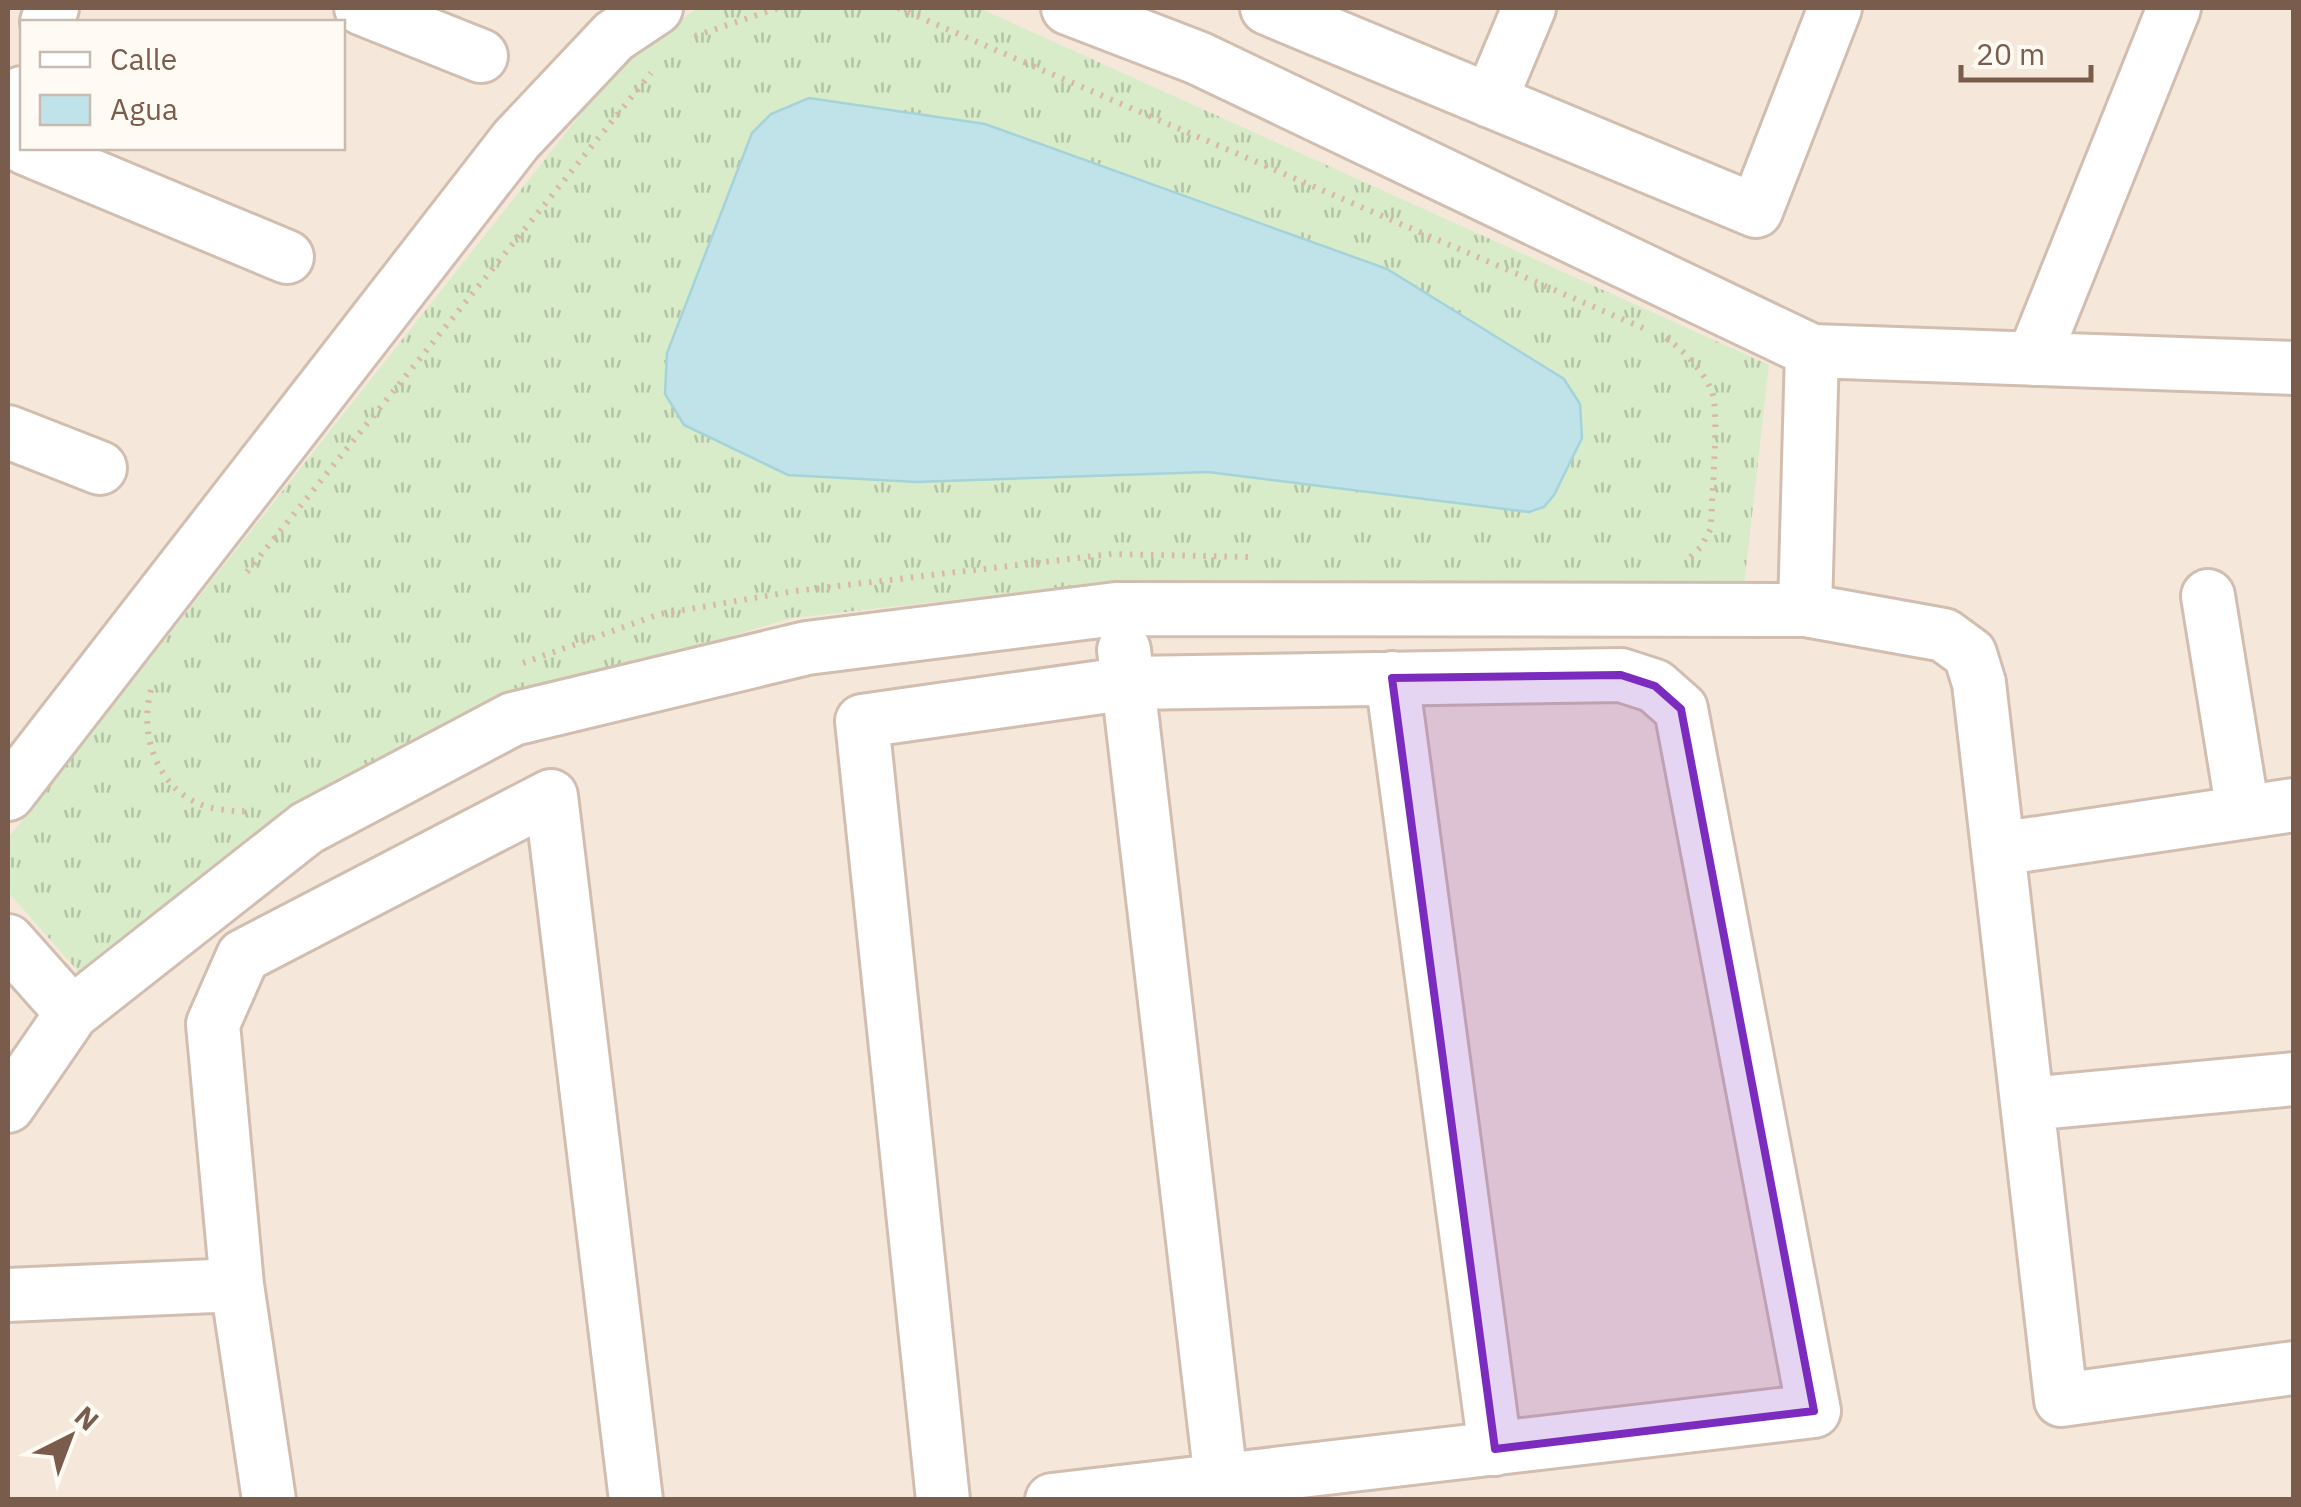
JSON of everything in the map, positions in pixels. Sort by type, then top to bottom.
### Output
[{"type":"street","points":[[361,8],[481,56]]},
{"type":"street","points":[[1068,8],[1198,58],[1812,351],[2294,368]]},
{"type":"street","points":[[1266,8],[1756,210],[1835,8]]},
{"type":"street","points":[[1490,101],[1528,8]]},
{"type":"street","points":[[2033,359],[2174,8]]},
{"type":"street","points":[[8,794],[516,140],[614,36],[672,24]]},
{"type":"street","points":[[8,138],[20,99]]},
{"type":"street","points":[[31,150],[288,257]]},
{"type":"street","points":[[1805,610],[1812,351]]},
{"type":"street","points":[[8,432],[100,468]]},
{"type":"street","points":[[2208,596],[2243,812]]},
{"type":"street","points":[[1116,609],[1130,683],[1220,1480]]},
{"type":"street","points":[[8,1106],[72,1013],[307,828],[513,719],[807,648],[1116,609],[1805,610],[1944,635],[1970,654],[1979,683],[2061,1400],[2294,1368]]},
{"type":"street","points":[[942,1500],[862,721],[1130,683],[1622,674],[1655,686],[1681,708],[1814,1411],[1052,1500]]},
{"type":"street","points":[[1392,678],[1495,1449]]},
{"type":"street","points":[[269,1500],[237,1286],[213,1024],[244,956],[551,796],[636,1500]]},
{"type":"street","points":[[1998,849],[2294,805]]},
{"type":"street","points":[[8,941],[72,1013]]},
{"type":"street","points":[[2027,1104],[2294,1079]]},
{"type":"street","points":[[8,1295],[237,1286]]},
{"type":"path","points":[[672,24],[702,32],[778,8]]},
{"type":"path","points":[[898,8],[1667,339],[1705,377],[1714,397],[1710,528],[1701,547],[1678,566]]},
{"type":"path","points":[[236,584],[635,92],[662,64]]},
{"type":"path","points":[[519,665],[660,614],[794,591],[1112,554],[1250,557]]},
{"type":"path","points":[[162,677],[150,692],[145,727],[155,762],[176,790],[207,807],[242,812],[259,808]]},
{"type":"highlighted area","points":[[1621,675],[1655,686],[1681,709],[1814,1411],[1495,1449],[1392,678]]},
{"type":"shaded area","points":[[8,8],[2293,8],[2293,1499],[8,1500]]},
{"type":"green space","points":[[698,8],[979,8],[1769,365],[1744,585],[1115,582],[792,618],[509,701],[84,978],[8,892],[8,838],[625,58]]},
{"type":"water","points":[[809,98],[985,124],[1387,269],[1564,379],[1580,404],[1582,438],[1554,495],[1544,507],[1529,512],[1208,472],[916,482],[788,475],[684,425],[665,394],[667,353],[752,133],[771,114]]}]
